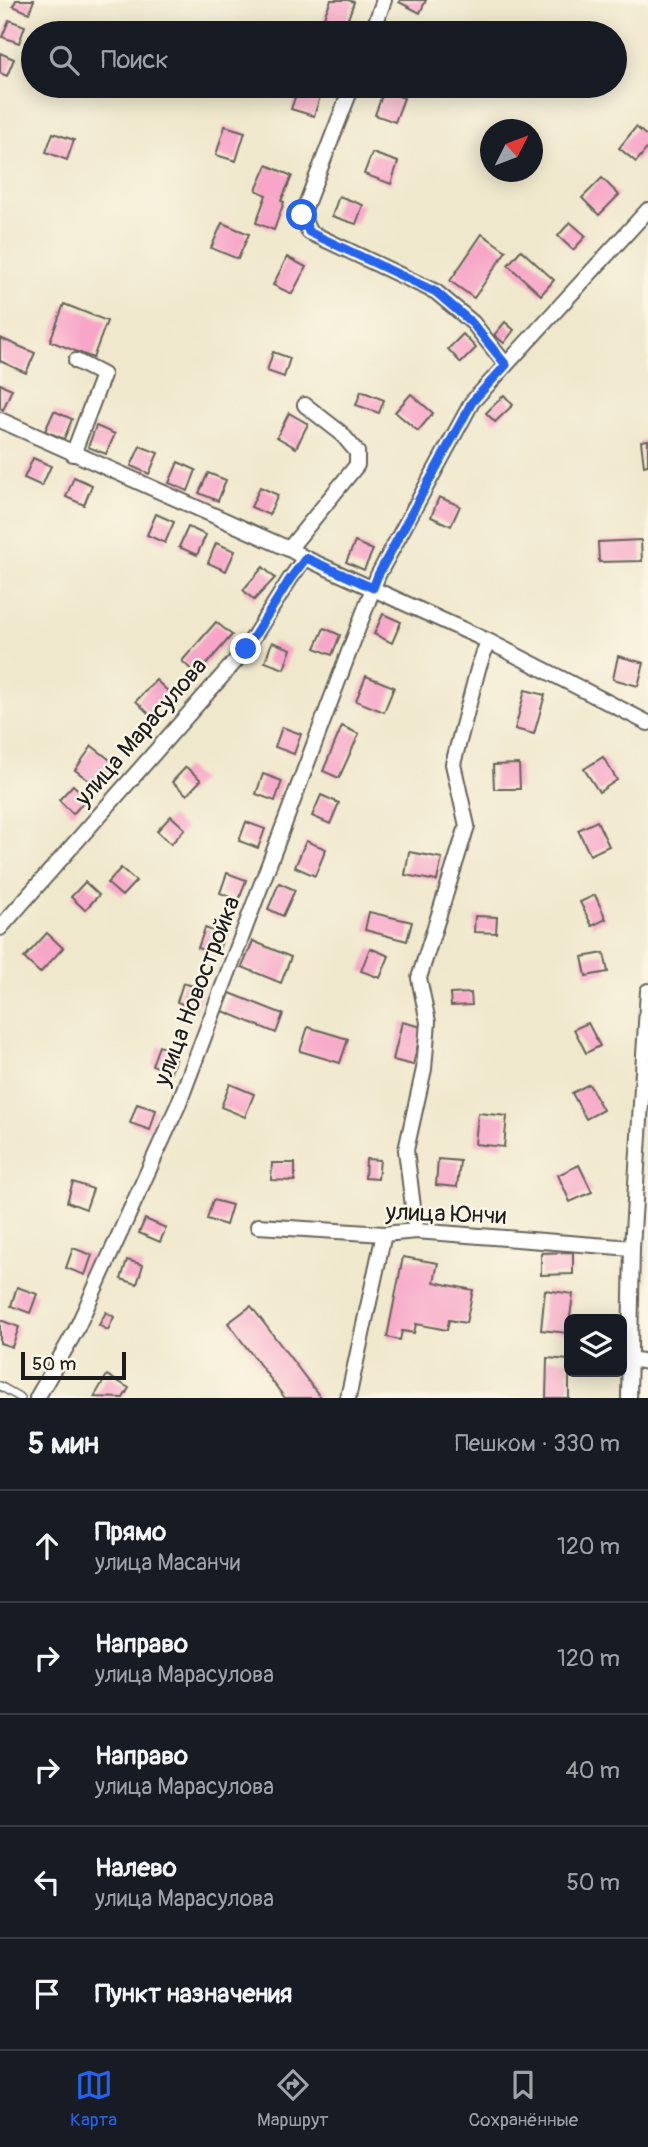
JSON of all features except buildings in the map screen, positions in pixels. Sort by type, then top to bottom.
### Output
[{"type":"street","points":[[376,21],[384,0]]},
{"type":"street","points":[[347,98],[302,215],[304,224],[309,232],[436,292],[472,323],[506,365]]},
{"type":"street","points":[[373,588],[472,402],[648,210]]},
{"type":"street","points":[[73,453],[103,375],[76,361]]},
{"type":"street","points":[[289,549],[357,465],[357,452],[341,433],[305,405]]},
{"type":"street","points":[[0,421],[488,641],[648,723]]},
{"type":"street","name":"улица Марасулова","points":[[0,928],[246,649],[306,558]]},
{"type":"street","name":"улица Новостройка","points":[[37,1398],[76,1329],[179,1103],[373,588]]},
{"type":"street","points":[[416,1231],[406,1150],[424,1069],[428,1022],[419,978],[467,826],[453,764],[488,641]]},
{"type":"street","points":[[629,1398],[632,1248],[648,991]]},
{"type":"street","name":"улица Юнчи","points":[[258,1226],[384,1234],[416,1231],[632,1248]]},
{"type":"street","points":[[348,1398],[384,1234]]},
{"type":"street","points":[[630,1359],[648,1362]]},
{"type":"lane","points":[[0,1385],[21,1398]]},
{"type":"route","points":[[246,649],[306,558],[373,588],[472,402],[506,365],[472,323],[436,292],[309,232],[302,215]]}]
